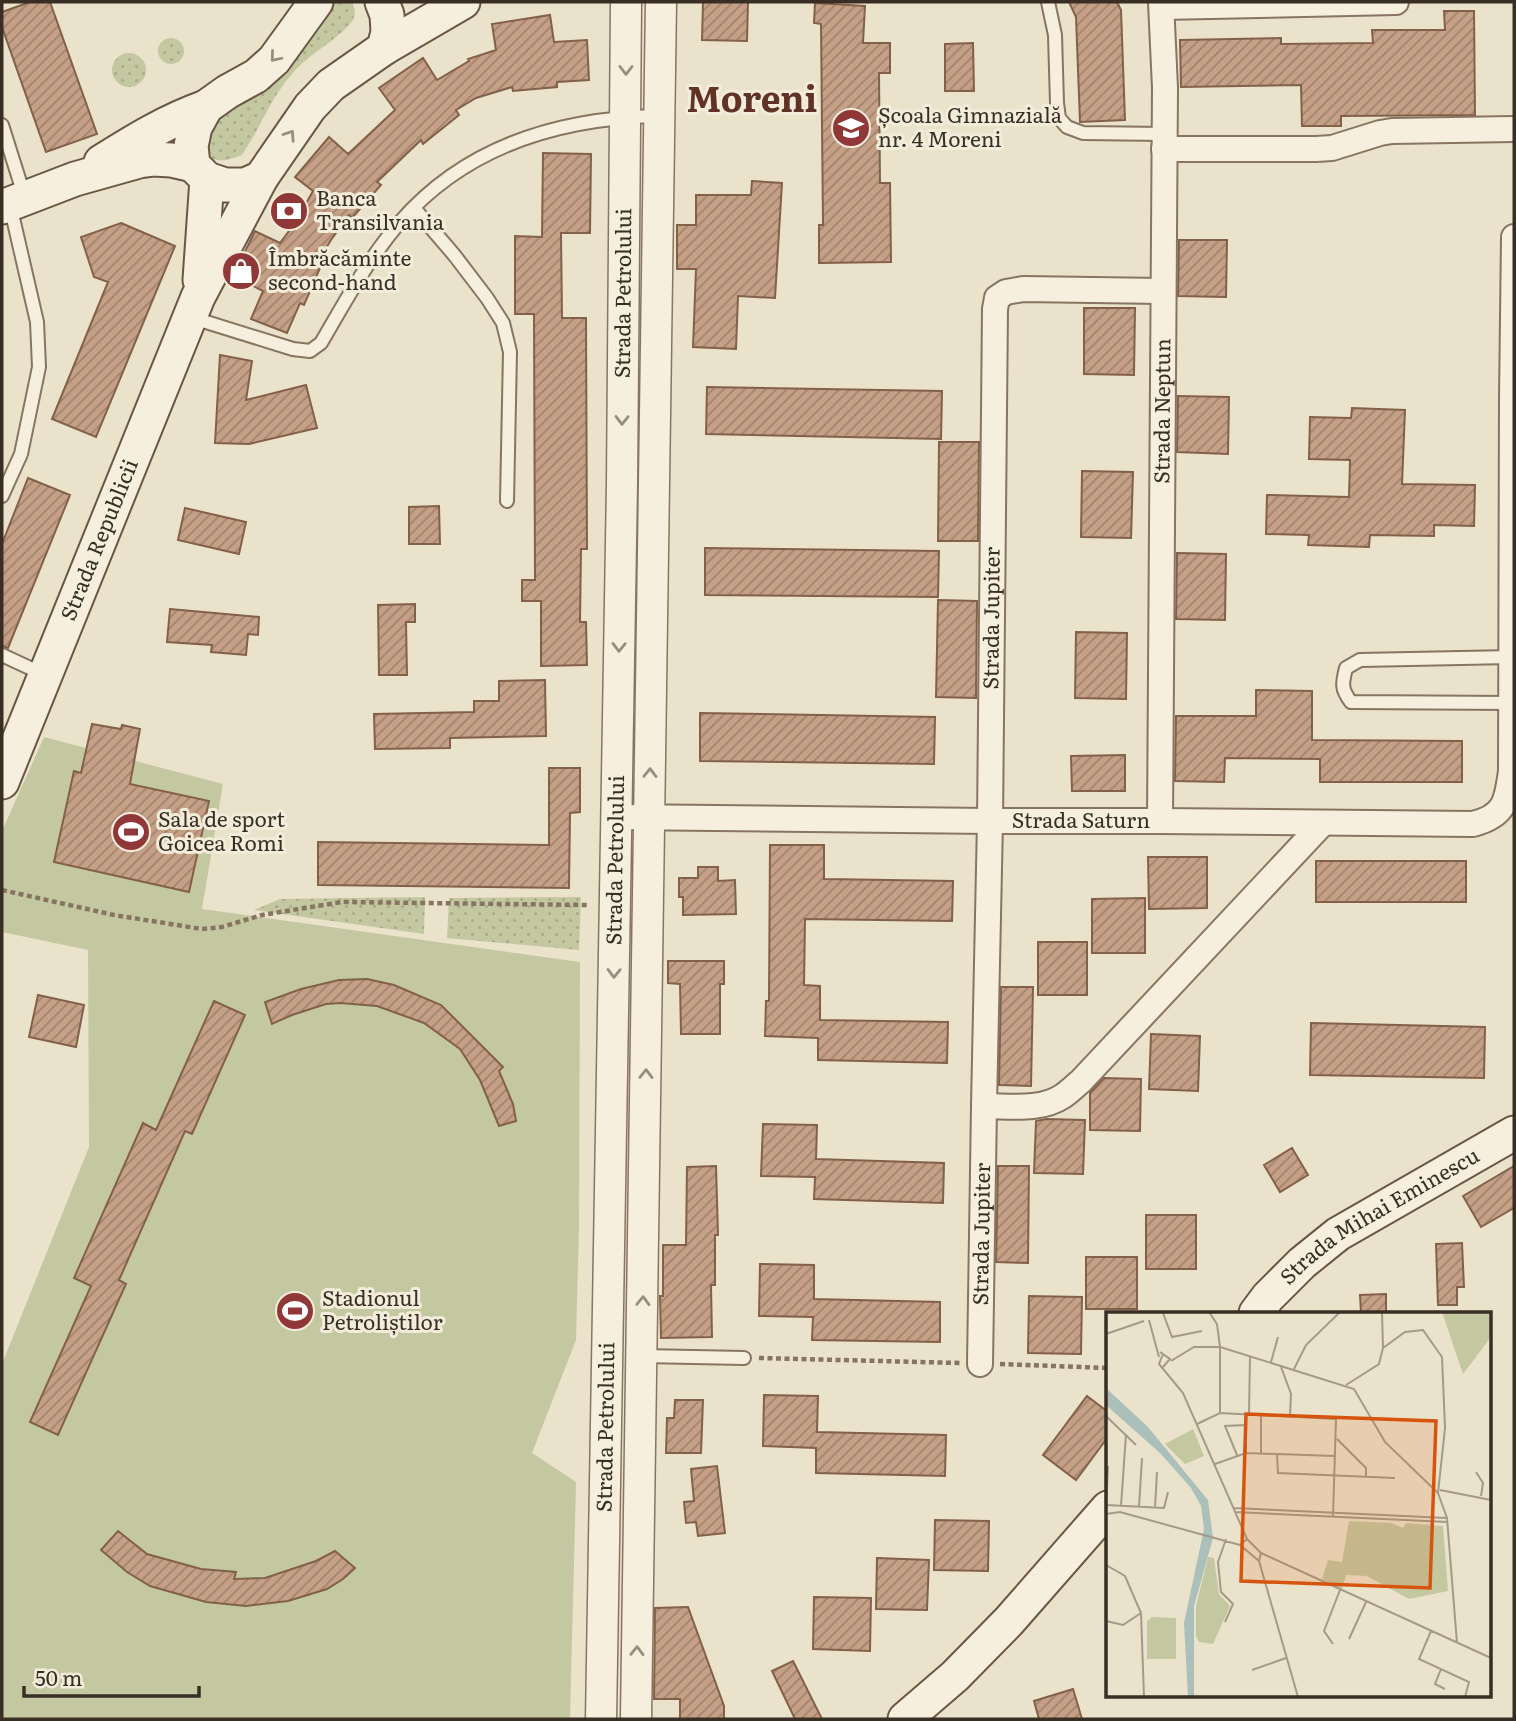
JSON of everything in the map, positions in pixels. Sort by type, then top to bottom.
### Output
[{"type":"main road","points":[[75,179],[149,132],[175,118],[206,107],[256,76],[274,60],[316,2]]},
{"type":"main road","points":[[384,48],[388,32],[384,3],[443,3]]},
{"type":"main road","name":"Strada Republicii","points":[[2,782],[194,307],[261,178],[310,107],[331,85],[443,3]]},
{"type":"main road","name":"Strada Republicii","points":[[194,307],[205,220],[200,172],[191,146],[195,127],[206,107]]},
{"type":"main road","points":[[12,203],[75,179],[154,159],[171,160],[225,185],[246,185],[261,178]]},
{"type":"main road","points":[[139,161],[163,170],[186,186],[205,220]]},
{"type":"main road","name":"Strada Mihai Eminescu","points":[[1256,1312],[1302,1263],[1338,1234],[1514,1133]]},
{"type":"main road","points":[[905,1719],[955,1676],[1009,1621],[1106,1510]]},
{"type":"street","name":"Strada Petrolului","points":[[601,1719],[622,483],[626,2]]},
{"type":"street","name":"Strada Petrolului","points":[[636,1719],[661,2]]},
{"type":"street","points":[[1162,4],[1396,2]]},
{"type":"street","name":"Strada Neptun","points":[[1160,821],[1165,142],[1162,4]]},
{"type":"street","points":[[1165,142],[1316,149],[1332,148],[1392,131],[1514,130]]},
{"type":"street","name":"Strada Saturn","points":[[617,817],[1473,824],[1487,820],[1499,811],[1507,799],[1511,771],[1514,237]]},
{"type":"street","name":"Strada Jupiter","points":[[980,1364],[990,821],[995,309],[997,298],[1006,292],[1023,289],[1163,291]]},
{"type":"street","points":[[622,483],[654,483]]},
{"type":"street","points":[[984,1105],[1030,1106],[1048,1104],[1062,1097],[1081,1081],[1323,823]]},
{"type":"street","points":[[606,1423],[640,1423]]},
{"type":"lane","points":[[1048,2],[1055,35],[1056,103],[1059,118],[1067,127],[1083,133],[1165,142]]},
{"type":"lane","points":[[194,307],[293,349],[310,351],[321,343],[369,263],[399,223],[438,186],[468,164],[501,146],[561,127],[626,117],[659,116]]},
{"type":"lane","points":[[2,125],[12,203],[37,322],[39,367],[20,454],[2,496]]},
{"type":"lane","points":[[414,208],[455,256],[503,323],[510,352],[508,501]]},
{"type":"lane","points":[[2,655],[46,675]]},
{"type":"lane","points":[[1511,657],[1360,660],[1346,668],[1342,684],[1344,693],[1351,702],[1511,702]]},
{"type":"lane","points":[[642,1356],[744,1358]]},
{"type":"path","points":[[2,890],[114,915],[202,929],[222,927],[262,915],[342,902],[615,905]]},
{"type":"path","points":[[744,1358],[1106,1368]]},
{"type":"green space","points":[[323,2],[352,2],[354,17],[340,34],[305,61],[285,83],[242,155],[223,160],[203,155],[207,120]]},
{"type":"green space","points":[[171,38],[180,42],[184,51],[180,60],[171,64],[162,60],[158,51],[162,42]]},
{"type":"green space","points":[[129,53],[141,58],[146,70],[141,82],[129,87],[117,82],[112,70],[117,58]]},
{"type":"green space","points":[[44,737],[223,784],[202,909],[580,962],[576,1340],[532,1453],[576,1482],[570,1719],[2,1719],[2,1364],[89,1147],[88,950],[2,932],[2,831]]},
{"type":"green space","points":[[425,897],[424,934],[254,910],[280,899]]},
{"type":"green space","points":[[581,897],[579,950],[447,938],[449,898]]},
{"type":"building","points":[[30,2],[50,2],[97,134],[46,152],[2,27],[2,12]]},
{"type":"building","points":[[703,2],[748,2],[747,41],[702,40]]},
{"type":"building","points":[[1069,2],[1117,2],[1121,10],[1125,120],[1080,122],[1076,17]]},
{"type":"building","name":"Școala Gimnazială nr. 4 Moreni","points":[[815,3],[865,6],[863,43],[890,43],[890,73],[879,73],[880,183],[890,183],[891,262],[819,263],[819,225],[823,225],[821,24],[814,23]]},
{"type":"building","points":[[1444,11],[1474,11],[1475,115],[1341,116],[1341,126],[1302,126],[1301,85],[1181,87],[1180,40],[1281,38],[1281,44],[1373,43],[1372,30],[1445,30]]},
{"type":"building","points":[[550,15],[554,42],[587,40],[589,80],[557,82],[557,87],[513,91],[512,87],[476,98],[456,110],[459,115],[423,144],[421,140],[377,182],[381,185],[352,218],[349,215],[315,266],[320,268],[304,305],[300,303],[287,333],[251,319],[263,291],[233,276],[255,231],[280,243],[295,223],[313,191],[295,177],[329,137],[348,154],[395,110],[379,88],[423,58],[437,80],[469,61],[468,59],[496,50],[492,24]]},
{"type":"building","points":[[973,43],[974,91],[945,91],[945,44]]},
{"type":"building","points":[[543,153],[591,154],[590,233],[561,233],[562,318],[586,318],[587,549],[581,549],[580,622],[586,622],[587,665],[541,666],[541,601],[522,601],[522,580],[535,580],[534,314],[515,314],[515,236],[542,237]]},
{"type":"building","points":[[752,181],[782,183],[775,298],[738,296],[736,349],[693,347],[696,269],[677,269],[677,225],[696,225],[696,195],[751,195]]},
{"type":"building","points":[[121,223],[175,246],[96,437],[52,419],[108,282],[94,277],[81,237]]},
{"type":"building","points":[[1179,240],[1227,240],[1226,297],[1178,296]]},
{"type":"building","points":[[1084,308],[1135,308],[1134,375],[1084,374]]},
{"type":"building","points":[[220,355],[252,361],[246,400],[306,385],[317,428],[249,444],[215,443]]},
{"type":"building","points":[[707,387],[942,391],[941,439],[706,434]]},
{"type":"building","points":[[1178,396],[1229,397],[1228,454],[1177,452]]},
{"type":"building","points":[[1352,408],[1405,410],[1402,484],[1475,485],[1474,526],[1434,525],[1434,536],[1370,535],[1369,547],[1308,545],[1309,535],[1266,534],[1267,495],[1349,497],[1350,460],[1309,459],[1310,417],[1351,418]]},
{"type":"building","points":[[939,442],[979,442],[978,541],[938,541]]},
{"type":"building","points":[[1082,471],[1133,472],[1131,538],[1081,537]]},
{"type":"building","points":[[28,478],[70,495],[8,648],[2,646],[2,544]]},
{"type":"building","points":[[439,506],[440,544],[409,544],[409,507]]},
{"type":"building","points":[[185,508],[246,522],[239,554],[178,540]]},
{"type":"building","points":[[705,548],[939,551],[938,597],[705,595]]},
{"type":"building","points":[[1177,553],[1226,554],[1225,620],[1176,619]]},
{"type":"building","points":[[938,600],[977,601],[976,698],[936,697]]},
{"type":"building","points":[[415,604],[415,622],[406,622],[407,675],[379,675],[378,605]]},
{"type":"building","points":[[170,609],[259,617],[258,635],[248,634],[246,655],[211,652],[212,645],[167,642]]},
{"type":"building","points":[[1076,632],[1127,633],[1126,699],[1075,698]]},
{"type":"building","points":[[545,680],[546,736],[450,738],[450,748],[375,749],[374,714],[474,712],[474,701],[499,701],[499,681]]},
{"type":"building","points":[[1256,690],[1312,691],[1312,740],[1462,741],[1462,782],[1320,782],[1320,759],[1225,758],[1224,782],[1175,781],[1176,716],[1256,716]]},
{"type":"building","points":[[700,713],[935,717],[934,764],[700,761]]},
{"type":"building","name":"Sala de sport Goicea Romi","points":[[92,724],[121,729],[122,725],[140,729],[130,784],[209,801],[189,892],[54,862],[74,771],[81,773]]},
{"type":"building","points":[[1125,755],[1125,791],[1072,791],[1071,756]]},
{"type":"building","points":[[549,768],[580,768],[580,812],[570,813],[569,888],[318,885],[318,842],[549,845]]},
{"type":"building","points":[[770,845],[824,845],[824,879],[953,881],[952,921],[805,919],[804,985],[820,986],[820,1020],[948,1022],[947,1063],[818,1060],[818,1038],[765,1036],[766,1001],[769,1001]]},
{"type":"building","points":[[1148,857],[1207,857],[1207,908],[1149,909]]},
{"type":"building","points":[[1316,861],[1466,861],[1466,902],[1316,902]]},
{"type":"building","points":[[698,867],[718,867],[718,881],[735,880],[736,914],[683,915],[679,878],[698,878]]},
{"type":"building","points":[[1145,898],[1145,953],[1092,953],[1092,899]]},
{"type":"building","points":[[1038,942],[1087,942],[1087,995],[1038,995]]},
{"type":"building","points":[[668,961],[724,961],[724,984],[720,984],[720,1034],[681,1034],[680,984],[668,983]]},
{"type":"building","points":[[367,979],[394,985],[441,1005],[503,1067],[499,1071],[513,1104],[516,1121],[499,1126],[480,1080],[460,1049],[424,1023],[377,1006],[340,1003],[326,1004],[272,1024],[265,1002],[301,989],[339,980]]},
{"type":"building","points":[[1001,987],[1033,987],[1031,1086],[999,1085]]},
{"type":"building","points":[[38,995],[84,1005],[76,1047],[29,1037]]},
{"type":"building","points":[[214,1001],[245,1015],[192,1134],[185,1131],[119,1280],[126,1284],[58,1435],[30,1422],[91,1286],[74,1278],[143,1123],[156,1130]]},
{"type":"building","points":[[1311,1023],[1485,1027],[1484,1078],[1310,1075]]},
{"type":"building","points":[[1151,1034],[1200,1036],[1198,1091],[1149,1089]]},
{"type":"building","points":[[1104,1078],[1141,1079],[1140,1131],[1090,1130],[1090,1093]]},
{"type":"building","points":[[1085,1120],[1083,1174],[1034,1173],[1036,1121]]},
{"type":"building","points":[[763,1124],[817,1125],[816,1159],[944,1163],[943,1203],[814,1199],[815,1177],[761,1176]]},
{"type":"building","points":[[1292,1148],[1308,1175],[1280,1192],[1264,1165]]},
{"type":"building","points":[[716,1166],[718,1235],[715,1235],[715,1285],[711,1285],[712,1337],[661,1338],[663,1245],[686,1245],[687,1167]]},
{"type":"building","points":[[998,1166],[1029,1166],[1028,1263],[996,1262]]},
{"type":"building","points":[[1514,1166],[1514,1208],[1481,1227],[1463,1196]]},
{"type":"building","points":[[1146,1215],[1196,1215],[1196,1269],[1146,1269]]},
{"type":"building","points":[[1462,1243],[1464,1287],[1457,1287],[1457,1305],[1438,1305],[1436,1244]]},
{"type":"building","points":[[1086,1257],[1137,1257],[1137,1309],[1086,1309]]},
{"type":"building","points":[[760,1264],[814,1265],[814,1299],[940,1302],[940,1342],[812,1340],[813,1317],[759,1316]]},
{"type":"building","points":[[1386,1294],[1386,1312],[1361,1312],[1360,1295]]},
{"type":"building","points":[[1029,1296],[1082,1297],[1081,1354],[1028,1353]]},
{"type":"building","points":[[764,1395],[818,1396],[817,1432],[946,1435],[945,1476],[816,1473],[816,1448],[763,1446]]},
{"type":"building","points":[[1087,1396],[1106,1410],[1106,1440],[1076,1480],[1043,1455]]},
{"type":"building","points":[[675,1400],[703,1400],[701,1453],[666,1453],[667,1418],[674,1418]]},
{"type":"building","points":[[717,1466],[725,1533],[698,1536],[696,1522],[686,1523],[684,1502],[694,1501],[691,1469]]},
{"type":"building","points":[[935,1520],[989,1521],[988,1571],[934,1570]]},
{"type":"building","points":[[118,1531],[147,1554],[201,1569],[236,1572],[234,1579],[265,1578],[316,1561],[335,1551],[355,1568],[327,1589],[288,1601],[246,1606],[206,1602],[150,1586],[127,1572],[101,1550]]},
{"type":"building","points":[[877,1558],[929,1560],[927,1610],[876,1609]]},
{"type":"building","points":[[814,1597],[871,1598],[870,1651],[813,1649]]},
{"type":"building","points":[[688,1607],[724,1706],[724,1719],[680,1719],[680,1699],[654,1699],[655,1608]]},
{"type":"building","points":[[793,1661],[822,1719],[795,1719],[772,1671]]},
{"type":"building","points":[[1073,1689],[1082,1719],[1039,1719],[1034,1701]]},
{"type":"place","name":"Școala Gimnazială nr. 4 Moreni","points":[[851,128]]},
{"type":"place","name":"Banca Transilvania","points":[[289,211]]},
{"type":"place","name":"Îmbrăcăminte second-hand","points":[[241,271]]},
{"type":"place","name":"Sala de sport Goicea Romi","points":[[131,832]]},
{"type":"place","name":"Stadionul Petroliștilor","points":[[295,1311]]},
{"type":"district","name":"Moreni","points":[[752,100]]}]
